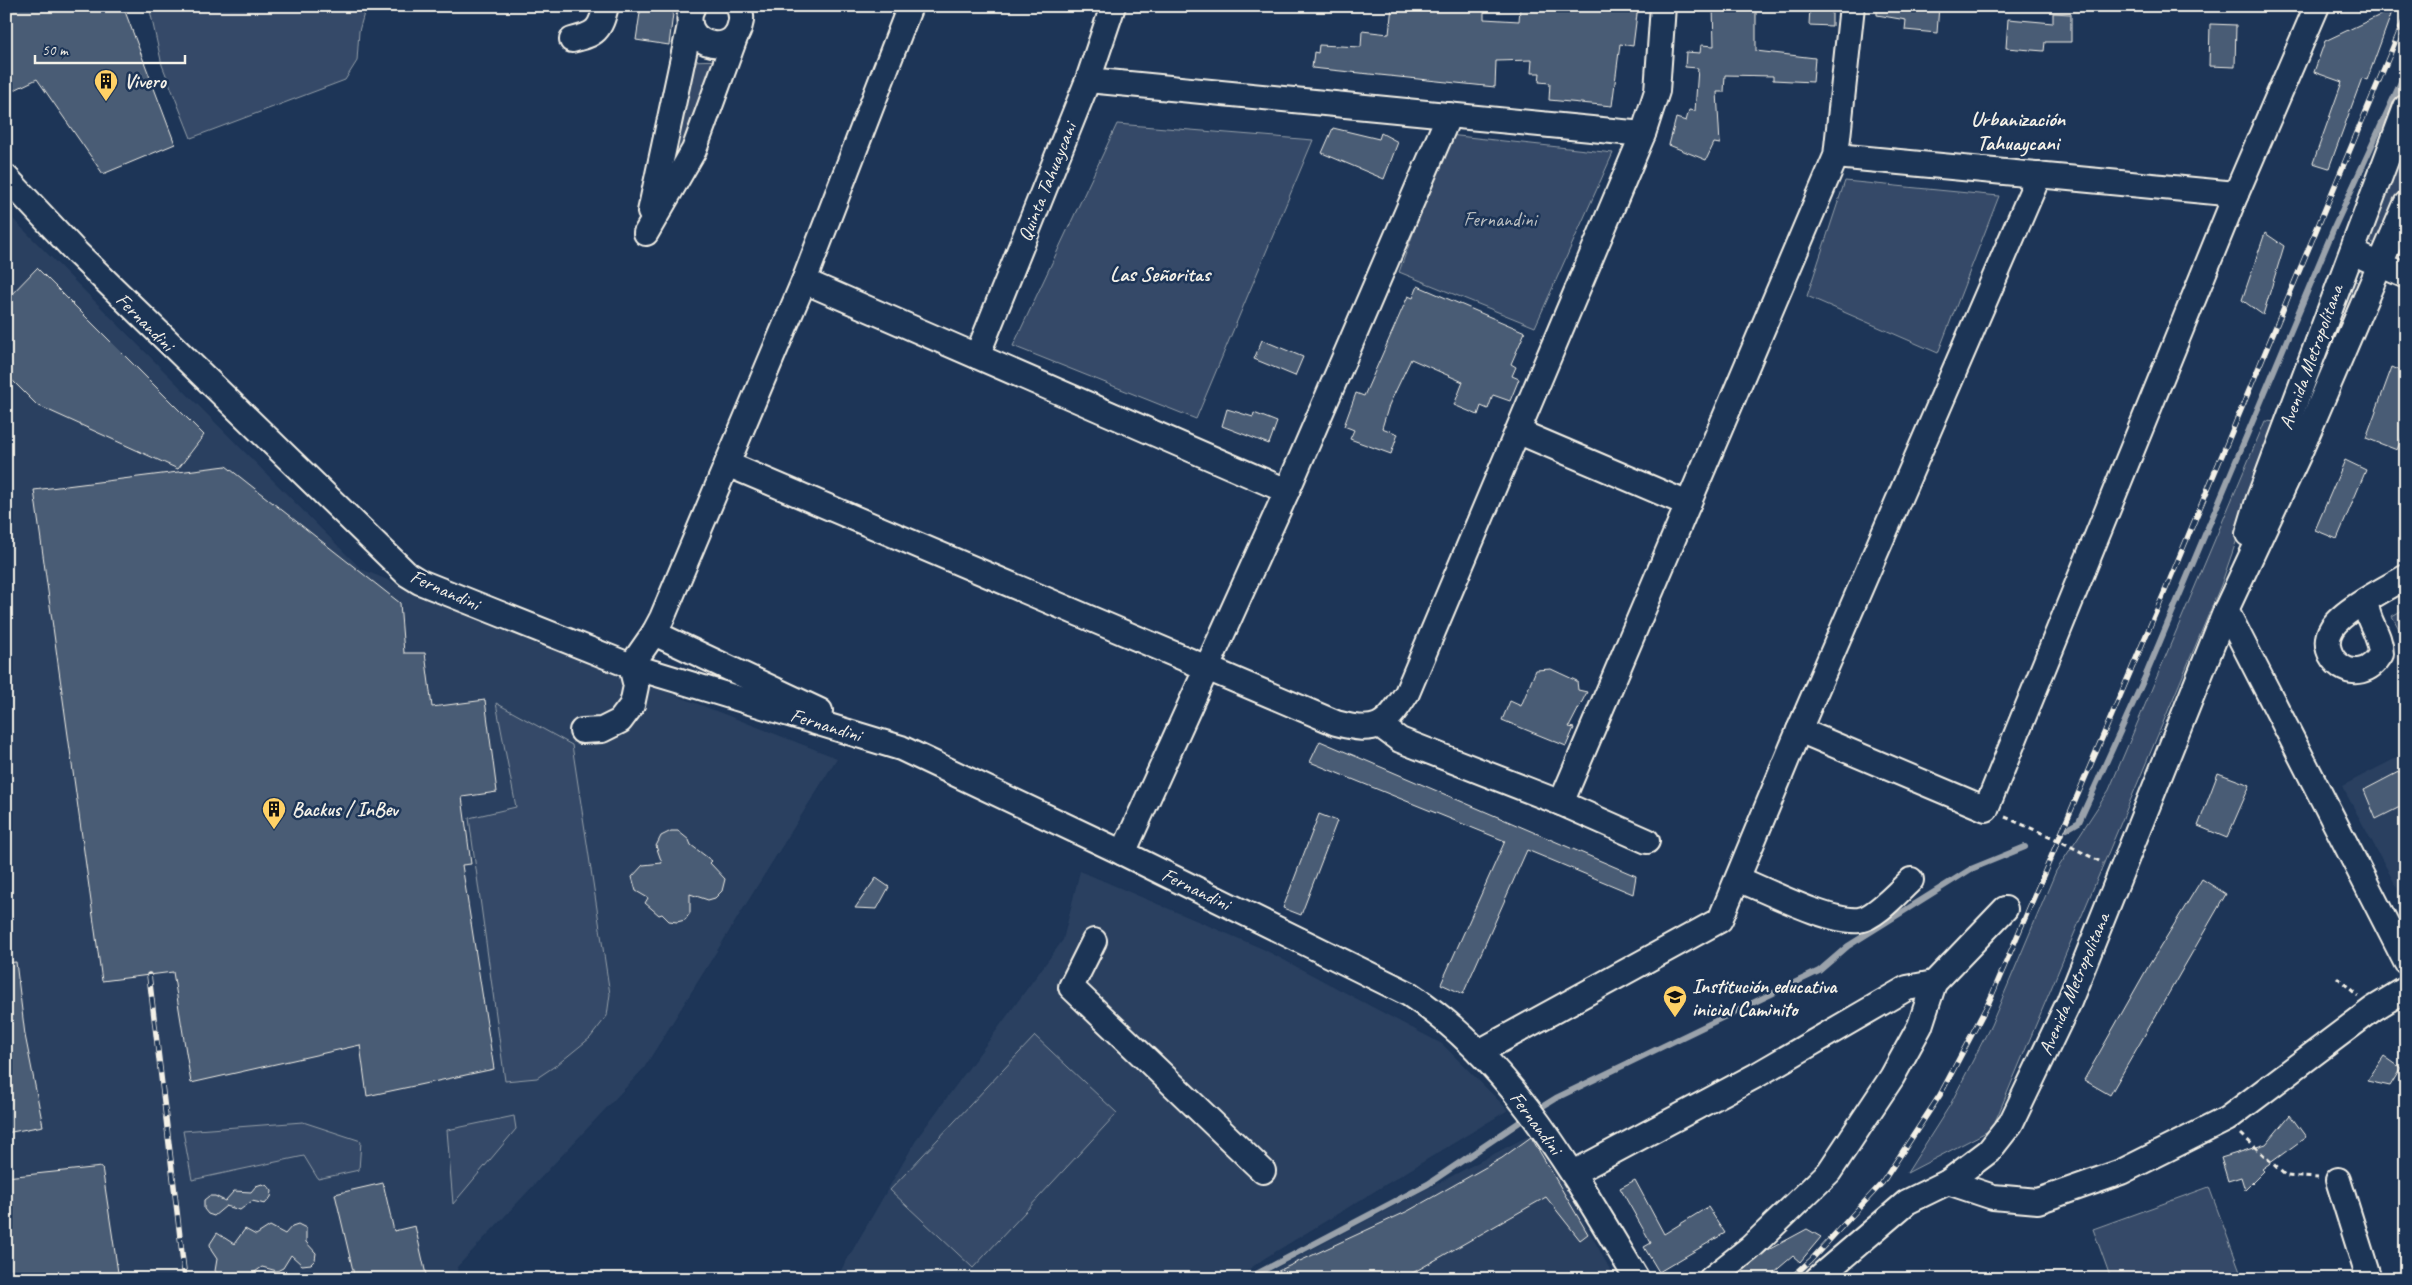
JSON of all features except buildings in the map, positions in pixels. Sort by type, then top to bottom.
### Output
[{"type":"street","points":[[572,40],[592,35],[602,21],[606,6]]},
{"type":"street","points":[[691,16],[646,233],[694,150],[742,19],[738,6]]},
{"type":"street","points":[[582,731],[602,730],[620,721],[632,705],[636,686],[631,666],[654,633],[727,464],[804,281],[910,6]]},
{"type":"street","name":"Quinta Tahuaycani","points":[[977,356],[1088,80],[1112,6]]},
{"type":"street","points":[[727,464],[1336,723],[1359,729],[1380,726],[1394,713],[1407,692],[1644,134],[1657,91],[1663,6]]},
{"type":"street","points":[[1561,803],[1836,156],[1852,6]]},
{"type":"street","points":[[1799,730],[1986,809],[2236,194],[2317,6]]},
{"type":"street","points":[[691,16],[699,39],[714,45],[730,41],[736,35]]},
{"type":"street","points":[[1088,80],[1644,134]]},
{"type":"street","name":"Avenida Metropolitana","points":[[2226,610],[2258,501],[2406,107]]},
{"type":"street","points":[[1123,853],[1287,491],[1449,115]]},
{"type":"street","points":[[1836,156],[2236,194]]},
{"type":"street","points":[[1479,1052],[1720,920],[1799,730],[2039,175]]},
{"type":"street","name":"Fernandini","points":[[6,177],[104,280],[407,574],[631,666],[900,748],[1123,853],[1409,994],[1457,1029],[1524,1104],[1573,1173],[1637,1279]]},
{"type":"street","name":"Avenida Metropolitana","points":[[1817,1279],[1907,1202],[1948,1182],[1989,1151],[2011,1123],[2069,1002],[2226,610],[2298,456],[2406,204]]},
{"type":"street","points":[[2350,252],[2406,276]]},
{"type":"street","points":[[804,281],[1287,491]]},
{"type":"street","points":[[1518,432],[1688,504]]},
{"type":"street","points":[[2366,601],[2406,577]]},
{"type":"street","points":[[2226,610],[2406,962]]},
{"type":"street","points":[[654,633],[900,748]]},
{"type":"street","points":[[1380,726],[1400,740],[1561,803],[1647,841]]},
{"type":"street","points":[[1738,879],[1829,916],[1860,920],[1885,905],[1910,880]]},
{"type":"street","points":[[1711,1279],[1750,1248],[1829,1172],[1892,1077],[1920,1026],[1934,983],[2005,909]]},
{"type":"street","points":[[1094,941],[1071,987],[1263,1171]]},
{"type":"street","points":[[1573,1173],[1757,1075],[1908,988],[1934,983]]},
{"type":"street","points":[[1948,1182],[1993,1196],[2038,1201],[2121,1172],[2227,1119],[2374,1009],[2406,989]]},
{"type":"street","points":[[2338,1180],[2369,1279]]},
{"type":"path","points":[[1986,809],[2058,840],[2122,873]]},
{"type":"path","points":[[2227,1119],[2244,1138],[2286,1176],[2338,1180]]},
{"type":"shaded area","points":[[6,212],[361,569],[536,641],[837,758],[644,1068],[457,1267],[458,1279],[6,1279]]},
{"type":"shaded area","points":[[2406,753],[2406,904],[2342,786]]},
{"type":"shaded area","points":[[1080,871],[1263,949],[1442,1044],[1508,1110],[1265,1258],[1235,1279],[836,1279],[918,1137],[1063,940]]},
{"type":"shaded area","points":[[1536,1132],[1615,1279],[1256,1279]]},
{"type":"green space","points":[[149,6],[366,6],[359,31],[357,61],[345,80],[191,138],[162,65]]},
{"type":"green space","points":[[724,60],[680,173],[665,176],[688,61]]},
{"type":"green space","points":[[1117,124],[1313,140],[1196,419],[1013,346]]},
{"type":"green space","name":"Fernandini","points":[[1449,135],[1613,153],[1535,327],[1399,272]]},
{"type":"green space","points":[[2406,140],[2406,176],[2378,245],[2365,239]]},
{"type":"green space","points":[[1845,181],[1999,196],[1938,353],[1807,296]]},
{"type":"green space","points":[[2351,279],[2360,283],[2276,479]]},
{"type":"green space","points":[[2265,421],[2278,422],[2221,585],[1992,1129],[1907,1173],[1950,1105],[1991,1025],[2056,871],[2109,790]]},
{"type":"green space","points":[[2406,608],[2406,642],[2392,616]]},
{"type":"green space","points":[[496,703],[572,745],[610,994],[607,1016],[590,1038],[537,1078],[505,1081],[469,818],[516,807]]},
{"type":"green space","points":[[1035,1036],[1117,1113],[973,1268],[890,1190]]},
{"type":"green space","points":[[514,1116],[516,1129],[453,1204],[447,1130]]},
{"type":"green space","points":[[303,1122],[361,1141],[359,1170],[318,1179],[304,1156],[192,1180],[183,1131]]},
{"type":"green space","points":[[2209,1187],[2243,1279],[2111,1279],[2093,1229]]},
{"type":"waterway","points":[[2067,829],[2079,822],[2145,677],[2334,228],[2406,71]]},
{"type":"waterway","points":[[1535,1111],[1556,1098],[1819,971],[1848,946],[1971,869],[2025,847]]},
{"type":"waterway","points":[[1247,1279],[1428,1184],[1527,1117]]},
{"type":"railway","points":[[1790,1279],[1811,1260],[1882,1183],[1940,1095],[1989,1002],[2168,584],[2406,16]]},
{"type":"railway","points":[[149,975],[185,1279]]},
{"type":"place","name":"Vivero","points":[[106,102]]},
{"type":"place","name":"Backus / InBev","points":[[274,830]]},
{"type":"place","name":"Institución educativa inicial Caminito","points":[[1675,1018]]},
{"type":"district","name":"Urbanización Tahuaycani","points":[[2018,131]]},
{"type":"district","name":"Las Señoritas","points":[[1160,274]]}]
